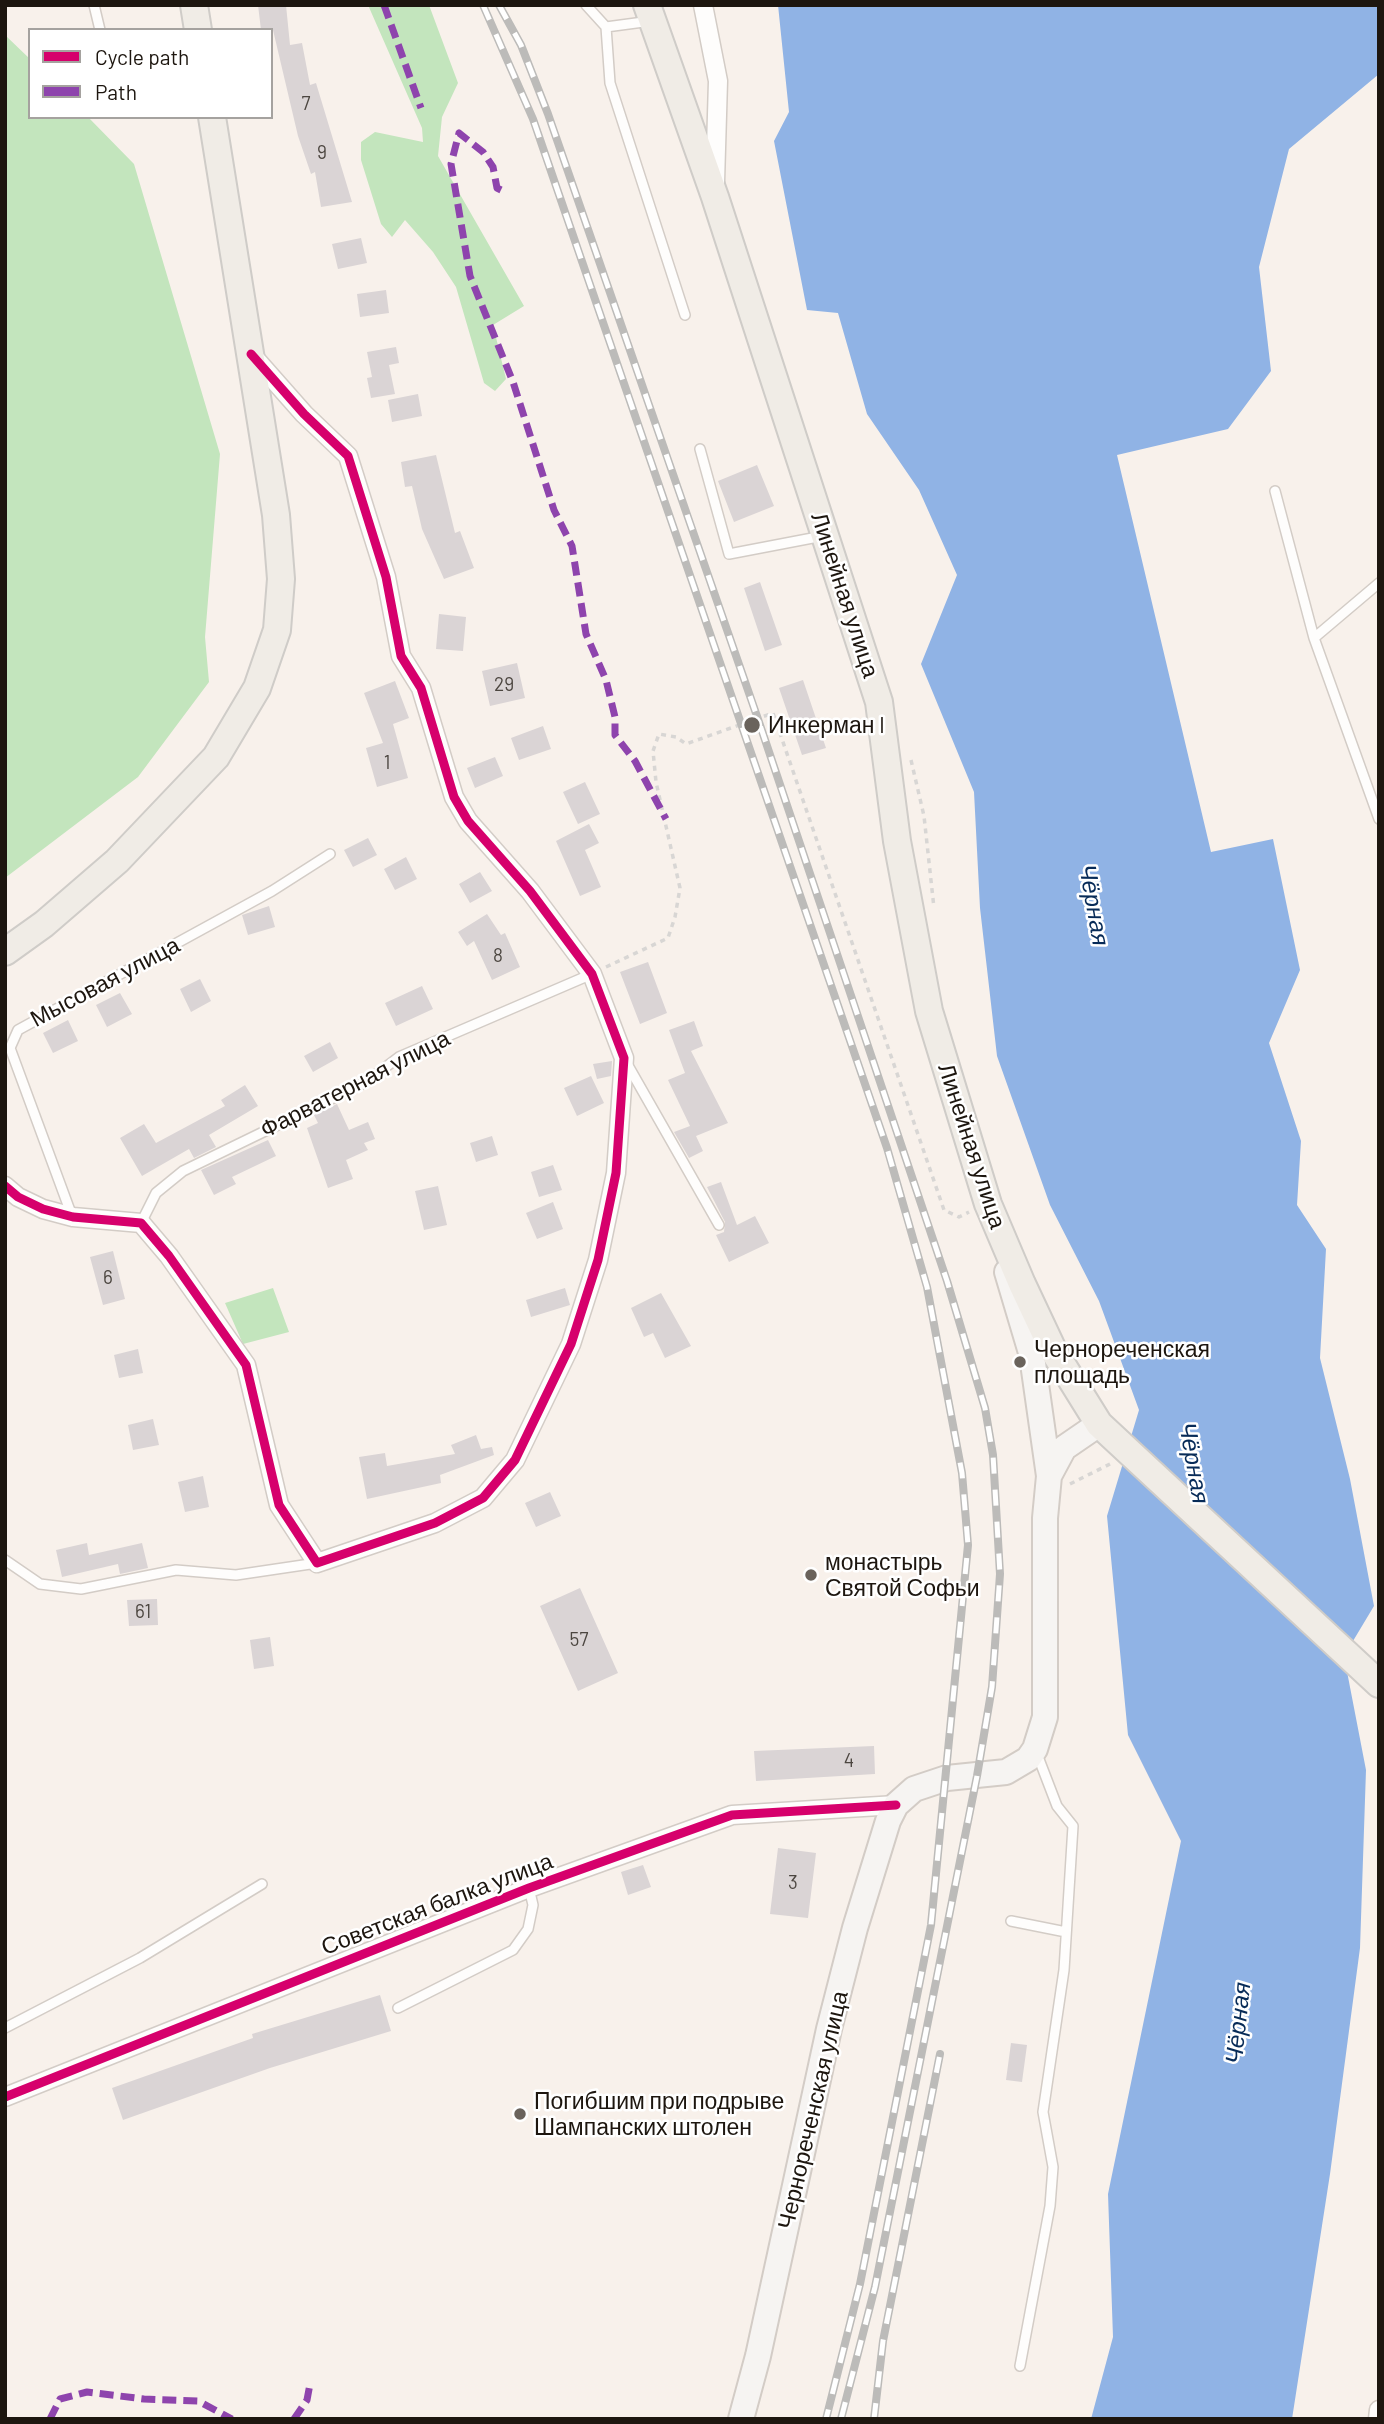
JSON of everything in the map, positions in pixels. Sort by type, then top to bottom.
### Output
[{"type":"main road","points":[[194,5],[198,28]]},
{"type":"main road","name":"Линейная улица","points":[[650,13],[715,197],[879,702],[898,841],[929,1011],[988,1204],[1053,1350],[1099,1424],[1374,1680]]},
{"type":"main road","points":[[5,952],[44,925],[107,870],[173,807],[216,757],[257,688],[277,630],[281,579],[276,515],[212,119]]},
{"type":"main road","points":[[896,1805],[914,1789],[929,1782],[1006,1772],[1028,1759],[1035,1749],[1045,1717],[1045,1518],[1049,1476],[1032,1356],[988,1204]]},
{"type":"main road","points":[[1049,1476],[1064,1448],[1099,1424]]},
{"type":"main road","name":"Чернореченская улица","points":[[741,2419],[758,2356],[829,2029],[851,1941],[874,1860],[896,1805]]},
{"type":"street","points":[[704,5],[718,81],[715,197]]},
{"type":"street","points":[[5,1186],[18,1197],[43,1209],[73,1217],[141,1223],[169,1256],[246,1365],[279,1505],[317,1563],[435,1524],[483,1498],[515,1460],[571,1344],[598,1260],[616,1173],[624,1058],[592,974],[530,891],[468,821],[454,797],[421,688],[401,656],[386,578],[348,456],[304,414],[251,354]]},
{"type":"street","name":"Советская балка улица","points":[[5,2097],[529,1888],[732,1815],[896,1805]]},
{"type":"street","points":[[1378,2419],[1379,2410]]},
{"type":"lane","points":[[94,5],[100,28]]},
{"type":"lane","points":[[586,5],[606,27],[610,83],[685,315]]},
{"type":"lane","points":[[606,27],[650,13]]},
{"type":"lane","points":[[700,449],[729,554],[825,536]]},
{"type":"lane","points":[[1275,491],[1314,638],[1379,819]]},
{"type":"lane","points":[[1314,638],[1379,583]]},
{"type":"lane","name":"Мысовая улица","points":[[73,1217],[10,1048],[18,1030],[272,891],[330,855]]},
{"type":"lane","name":"Фарватерная улица","points":[[141,1223],[156,1193],[183,1171],[366,1082],[399,1057],[592,974]]},
{"type":"lane","points":[[624,1058],[719,1225]]},
{"type":"lane","points":[[5,1560],[40,1584],[81,1589],[176,1570],[236,1575],[317,1563]]},
{"type":"lane","points":[[1020,2366],[1050,2206],[1053,2167],[1043,2112],[1066,1932],[1073,1826],[1057,1805],[1035,1749]]},
{"type":"lane","points":[[5,2028],[141,1958],[262,1884]]},
{"type":"lane","points":[[398,2008],[513,1951],[528,1929],[533,1905],[529,1888]]},
{"type":"lane","points":[[1011,1921],[1066,1932]]},
{"type":"path","points":[[592,974],[668,938],[675,917],[680,888],[656,782],[653,751],[659,734],[676,737],[686,744],[773,713],[944,1210],[959,1217],[988,1204]]},
{"type":"green space","points":[[368,5],[429,5],[458,83],[442,117],[438,156],[524,306],[493,325],[506,379],[495,391],[484,383],[456,287],[433,252],[405,220],[392,237],[381,224],[361,160],[361,142],[375,132],[423,142],[422,128]]},
{"type":"green space","points":[[5,35],[28,57],[28,119],[90,119],[134,164],[220,454],[205,637],[209,682],[138,777],[5,878]]},
{"type":"green space","points":[[273,1288],[289,1332],[243,1344],[225,1303]]},
{"type":"water","name":"Чёрная","points":[[778,5],[1379,5],[1379,74],[1289,149],[1259,267],[1271,371],[1228,429],[1117,455],[1211,852],[1273,839],[1300,970],[1269,1043],[1301,1141],[1297,1205],[1326,1249],[1320,1358],[1350,1479],[1374,1606],[1344,1656],[1366,1770],[1360,1948],[1330,2174],[1292,2419],[1091,2419],[1113,2337],[1108,2194],[1181,1841],[1128,1735],[1107,1516],[1139,1410],[1099,1301],[1050,1205],[997,1056],[980,908],[974,792],[921,664],[957,575],[919,490],[867,414],[838,313],[807,310],[774,141],[789,112]]},
{"type":"building","points":[[258,5],[286,5],[290,45],[302,43],[310,85],[316,83],[352,202],[321,207],[315,172],[311,174],[298,136],[273,28],[261,28]]},
{"type":"building","points":[[361,238],[367,263],[338,269],[332,244]]},
{"type":"building","points":[[386,290],[389,313],[360,317],[357,294]]},
{"type":"building","points":[[396,347],[399,363],[389,365],[395,394],[371,398],[367,378],[372,377],[367,352]]},
{"type":"building","points":[[418,394],[422,416],[392,422],[388,400]]},
{"type":"building","points":[[436,455],[455,533],[460,531],[474,568],[444,579],[422,529],[412,486],[405,487],[401,462]]},
{"type":"building","points":[[757,465],[774,506],[734,522],[718,481]]},
{"type":"building","points":[[760,582],[782,645],[765,651],[744,588]]},
{"type":"building","points":[[439,614],[466,617],[463,651],[436,649]]},
{"type":"building","points":[[517,663],[525,698],[490,706],[482,671]]},
{"type":"building","points":[[803,680],[826,748],[802,755],[779,688]]},
{"type":"building","points":[[395,681],[409,718],[393,724],[408,778],[377,787],[366,748],[383,743],[364,693]]},
{"type":"building","points":[[543,726],[551,749],[519,760],[511,738]]},
{"type":"building","points":[[495,757],[503,776],[475,788],[467,768]]},
{"type":"building","points":[[585,782],[600,814],[578,824],[563,792]]},
{"type":"building","points":[[589,824],[599,843],[585,850],[601,887],[580,896],[556,841]]},
{"type":"building","points":[[368,838],[377,855],[353,867],[344,850]]},
{"type":"building","points":[[406,857],[417,879],[395,890],[384,869]]},
{"type":"building","points":[[480,872],[492,891],[470,903],[459,884]]},
{"type":"building","points":[[269,906],[275,927],[248,935],[242,915]]},
{"type":"building","points":[[487,914],[501,935],[505,933],[520,967],[492,980],[474,941],[467,946],[458,932]]},
{"type":"building","points":[[648,962],[667,1013],[640,1024],[620,972]]},
{"type":"building","points":[[200,979],[211,1001],[191,1012],[180,989]]},
{"type":"building","points":[[422,986],[433,1009],[396,1026],[385,1003]]},
{"type":"building","points":[[120,993],[132,1014],[107,1027],[96,1005]]},
{"type":"building","points":[[68,1020],[78,1041],[53,1053],[43,1033]]},
{"type":"building","points":[[694,1021],[703,1046],[691,1051],[728,1123],[696,1136],[703,1151],[689,1158],[674,1132],[690,1126],[668,1080],[685,1073],[669,1030]]},
{"type":"building","points":[[330,1042],[338,1058],[313,1072],[304,1056]]},
{"type":"building","points":[[612,1061],[611,1076],[597,1079],[593,1064]]},
{"type":"building","points":[[591,1076],[604,1103],[577,1116],[564,1088]]},
{"type":"building","points":[[245,1085],[258,1106],[209,1135],[216,1147],[194,1158],[189,1149],[142,1176],[120,1138],[144,1124],[156,1143],[225,1106],[221,1100]]},
{"type":"building","points":[[337,1104],[349,1130],[368,1122],[375,1139],[364,1143],[368,1150],[346,1160],[353,1179],[328,1188],[307,1128],[318,1123],[314,1115]]},
{"type":"building","points":[[492,1136],[498,1155],[476,1162],[470,1143]]},
{"type":"building","points":[[268,1140],[276,1156],[232,1177],[236,1184],[214,1195],[201,1170]]},
{"type":"building","points":[[553,1165],[562,1190],[539,1197],[531,1172]]},
{"type":"building","points":[[721,1182],[737,1225],[755,1216],[769,1243],[729,1262],[716,1235],[724,1232],[725,1222],[707,1187]]},
{"type":"building","points":[[438,1186],[447,1225],[424,1230],[415,1191]]},
{"type":"building","points":[[553,1202],[563,1229],[537,1239],[526,1213]]},
{"type":"building","points":[[113,1251],[125,1299],[103,1305],[90,1257]]},
{"type":"building","points":[[565,1288],[570,1305],[531,1317],[526,1300]]},
{"type":"building","points":[[661,1293],[691,1346],[665,1358],[653,1333],[644,1337],[631,1308]]},
{"type":"building","points":[[138,1349],[143,1373],[119,1378],[114,1355]]},
{"type":"building","points":[[153,1419],[159,1445],[133,1450],[128,1425]]},
{"type":"building","points":[[476,1435],[481,1449],[492,1447],[494,1455],[440,1475],[441,1483],[367,1499],[359,1457],[385,1453],[387,1466],[455,1454],[451,1445]]},
{"type":"building","points":[[203,1476],[209,1507],[185,1512],[178,1482]]},
{"type":"building","points":[[550,1492],[561,1516],[536,1527],[525,1503]]},
{"type":"building","points":[[87,1543],[89,1555],[142,1543],[148,1568],[120,1574],[118,1564],[62,1577],[56,1550]]},
{"type":"building","points":[[580,1588],[618,1673],[578,1691],[540,1606]]},
{"type":"building","points":[[157,1599],[158,1625],[129,1626],[127,1600]]},
{"type":"building","points":[[270,1637],[274,1666],[254,1669],[250,1640]]},
{"type":"building","points":[[874,1746],[875,1774],[756,1781],[754,1751]]},
{"type":"building","points":[[778,1848],[816,1853],[808,1918],[770,1914]]},
{"type":"building","points":[[643,1865],[651,1887],[628,1895],[621,1872]]},
{"type":"building","points":[[380,1995],[391,2031],[270,2068],[123,2120],[112,2088],[253,2038],[252,2034]]},
{"type":"building","points":[[1011,2043],[1027,2045],[1022,2082],[1006,2080]]},
{"type":"railway","points":[[483,5],[533,119],[887,1148],[927,1287],[962,1473],[968,1545],[931,1925],[860,2284],[826,2419]]},
{"type":"railway","points":[[499,5],[521,45],[548,114],[759,722],[947,1281],[985,1408],[993,1455],[1000,1574],[992,1687],[977,1776],[875,2287],[841,2419]]},
{"type":"railway","points":[[874,2419],[883,2341],[940,2054]]},
{"type":"marked path","points":[[384,5],[421,108]]},
{"type":"marked path","points":[[501,190],[497,188],[493,167],[483,152],[459,133],[451,164],[470,276],[513,382],[554,510],[572,546],[586,634],[606,680],[615,717],[615,735],[635,761],[666,819]]},
{"type":"marked path","points":[[294,2419],[307,2400],[310,2384]]},
{"type":"marked path","points":[[50,2419],[60,2399],[87,2392],[144,2399],[198,2401],[232,2419]]},
{"type":"cycle path","points":[[5,1186],[18,1197],[43,1209],[73,1217],[141,1223],[169,1256],[246,1365],[279,1505],[317,1563],[435,1523],[483,1498],[515,1460],[571,1344],[598,1260],[616,1173],[624,1058],[592,974],[530,891],[468,821],[454,797],[421,688],[401,656],[386,577],[348,456],[304,414],[251,354]]},
{"type":"cycle path","points":[[5,2097],[529,1888],[732,1815],[896,1805]]},
{"type":"place","name":"Инкерман I","points":[[752,725]]},
{"type":"place","name":"Чернореченская площадь","points":[[1020,1362]]},
{"type":"place","name":"монастырь Святой Софьи","points":[[811,1575]]},
{"type":"place","name":"Погибшим при подрыве Шампанских штолен","points":[[520,2114]]}]
